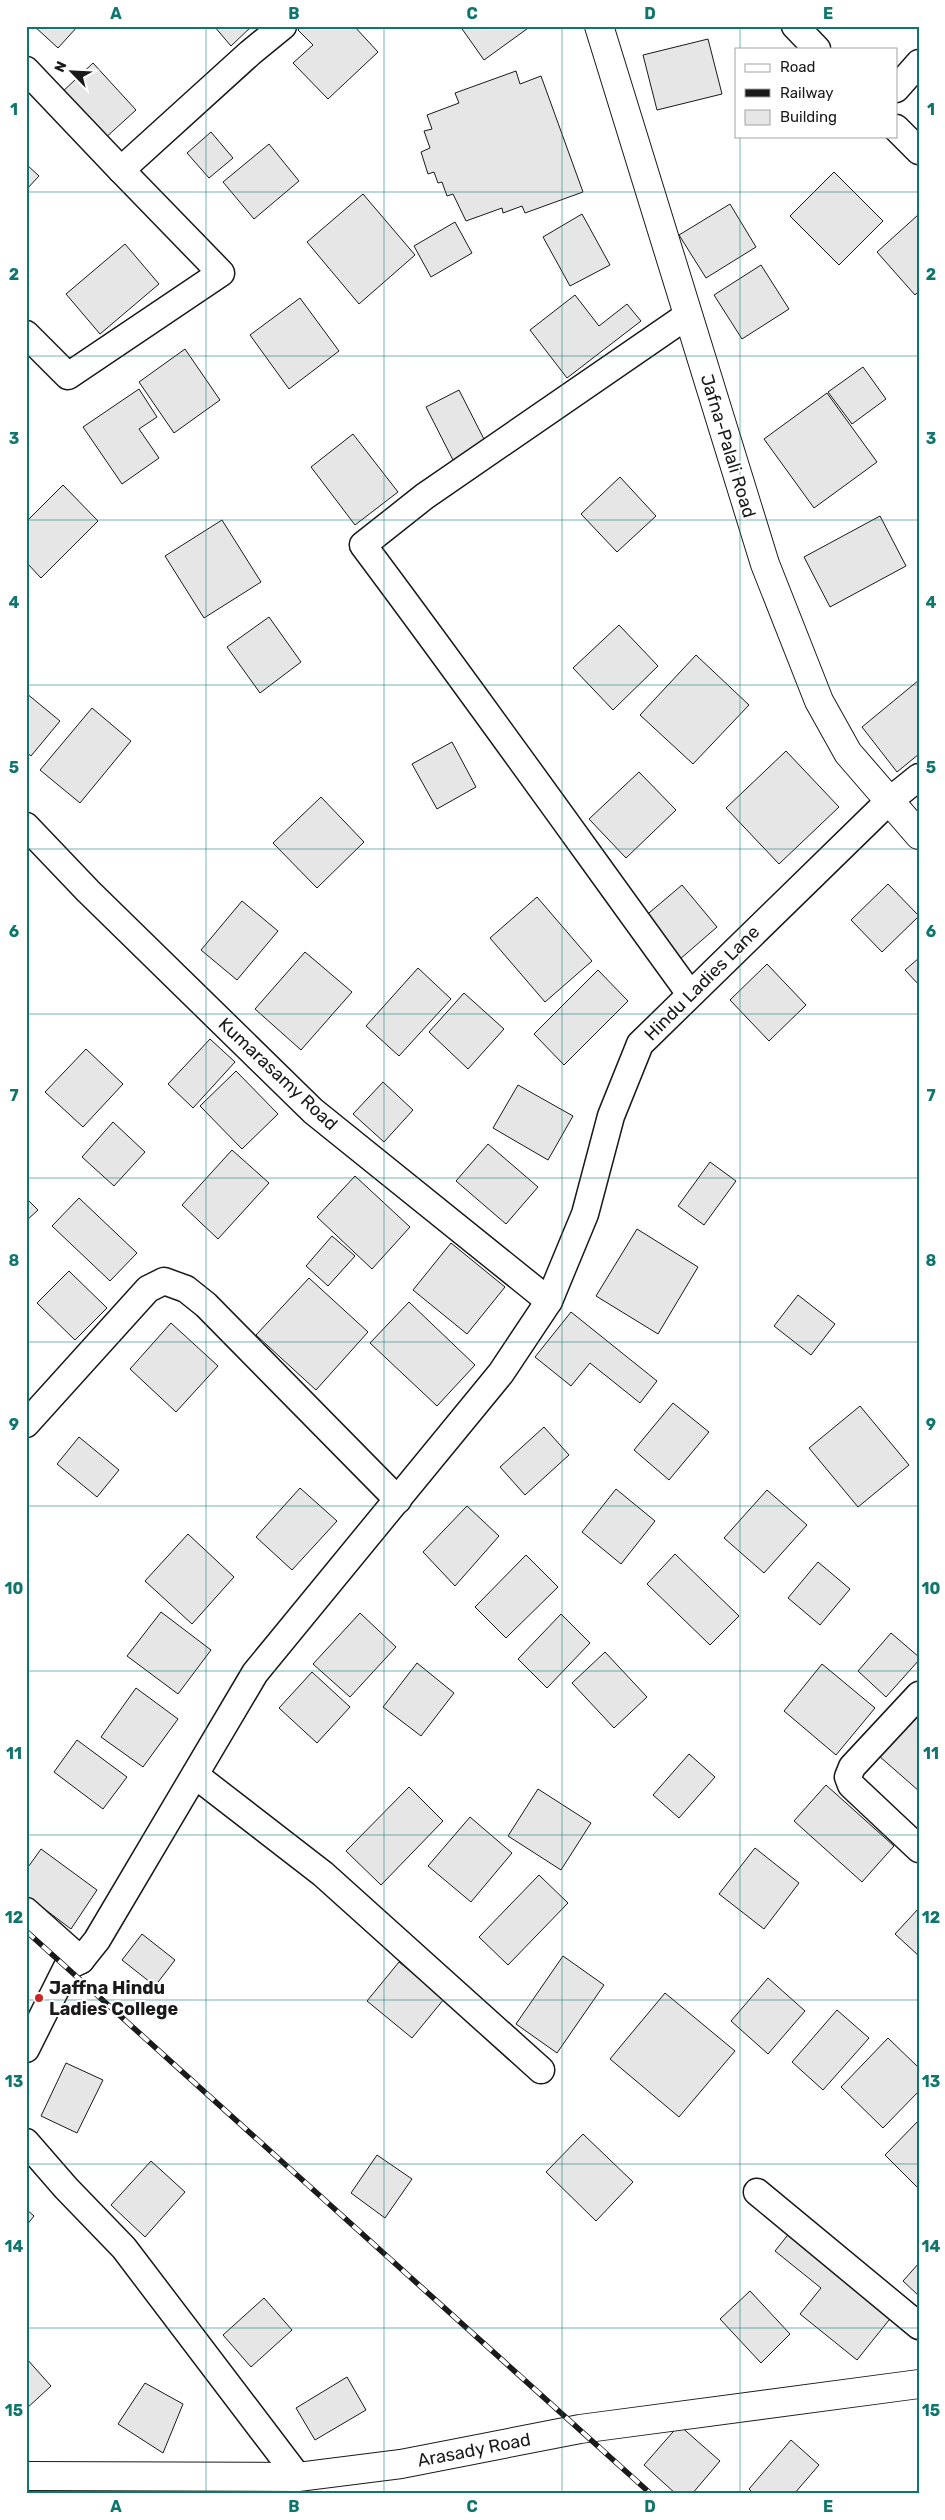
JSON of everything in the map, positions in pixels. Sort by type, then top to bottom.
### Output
[{"type":"main road","name":"Jafna-Palali Road","points":[[599,26],[765,564],[818,701],[848,754],[919,836]]},
{"type":"main road","name":"Arasady Road","points":[[26,2476],[266,2486],[298,2477],[401,2464],[580,2428],[919,2384]]},
{"type":"street","points":[[121,170],[250,53],[283,26]]},
{"type":"street","points":[[795,26],[816,48]]},
{"type":"street","points":[[898,87],[919,63]]},
{"type":"street","points":[[26,70],[221,273],[68,376],[26,334]]},
{"type":"street","points":[[898,130],[919,151]]},
{"type":"street","points":[[688,315],[425,496],[363,545],[459,673],[508,745],[690,994]]},
{"type":"street","name":"Hindu Ladies Lane","points":[[26,2049],[67,1967],[81,1960],[97,1940],[256,1673],[501,1373],[549,1301],[585,1214],[612,1116],[640,1044],[889,801],[919,777]]},
{"type":"street","name":"Kumarasamy Road","points":[[26,826],[88,891],[313,1111],[549,1301]]},
{"type":"street","points":[[26,1424],[148,1290],[164,1280],[186,1289],[206,1305],[398,1500]]},
{"type":"street","points":[[919,1695],[852,1767],[848,1777],[850,1785],[919,1849]]},
{"type":"street","points":[[195,1775],[323,1874],[541,2070]]},
{"type":"street","points":[[26,1911],[81,1960]]},
{"type":"street","points":[[26,2142],[66,2188],[124,2248],[298,2477]]},
{"type":"street","points":[[757,2192],[919,2326]]},
{"type":"building","points":[[34,26],[78,26],[58,48]]},
{"type":"building","points":[[214,26],[252,26],[231,46]]},
{"type":"building","points":[[302,26],[354,26],[378,52],[328,99],[293,63],[313,45],[298,30]]},
{"type":"building","points":[[460,26],[531,26],[484,60]]},
{"type":"building","points":[[708,39],[722,94],[657,110],[643,55]]},
{"type":"building","points":[[93,63],[136,110],[103,140],[60,94]]},
{"type":"building","points":[[516,71],[520,84],[541,76],[583,192],[525,213],[522,206],[503,213],[502,208],[466,221],[453,194],[447,196],[442,182],[438,183],[434,172],[428,174],[421,152],[430,148],[424,131],[432,129],[427,115],[459,103],[455,93]]},
{"type":"building","points":[[211,132],[233,158],[209,178],[187,153]]},
{"type":"building","points":[[269,144],[299,181],[254,219],[223,182]]},
{"type":"building","points":[[26,164],[39,176],[26,190]]},
{"type":"building","points":[[834,172],[883,221],[839,265],[790,216]]},
{"type":"building","points":[[363,194],[415,255],[359,304],[307,242]]},
{"type":"building","points":[[730,204],[756,247],[706,278],[679,235]]},
{"type":"building","points":[[582,214],[610,265],[570,286],[543,237]]},
{"type":"building","points":[[919,214],[919,291],[915,295],[877,252]]},
{"type":"building","points":[[455,222],[472,253],[431,277],[414,246]]},
{"type":"building","points":[[125,244],[159,284],[100,334],[66,294]]},
{"type":"building","points":[[761,265],[789,309],[742,339],[714,295]]},
{"type":"building","points":[[575,295],[599,326],[627,304],[641,321],[567,378],[530,330]]},
{"type":"building","points":[[300,298],[339,351],[289,389],[250,335]]},
{"type":"building","points":[[185,349],[220,400],[174,433],[139,382]]},
{"type":"building","points":[[863,367],[886,399],[852,424],[828,392]]},
{"type":"building","points":[[139,389],[157,417],[139,429],[159,458],[122,484],[83,427]]},
{"type":"building","points":[[459,390],[488,447],[455,464],[426,407]]},
{"type":"building","points":[[827,393],[877,462],[814,508],[764,439]]},
{"type":"building","points":[[353,434],[398,492],[355,525],[311,467]]},
{"type":"building","points":[[620,477],[656,516],[617,552],[581,514]]},
{"type":"building","points":[[63,485],[98,521],[41,578],[26,562],[26,522]]},
{"type":"building","points":[[880,516],[906,566],[830,607],[804,557]]},
{"type":"building","points":[[222,520],[261,582],[204,618],[165,556]]},
{"type":"building","points":[[269,617],[301,662],[260,693],[227,647]]},
{"type":"building","points":[[619,625],[658,666],[613,710],[573,668]]},
{"type":"building","points":[[696,655],[749,705],[693,764],[640,715]]},
{"type":"building","points":[[919,680],[919,754],[897,772],[862,727]]},
{"type":"building","points":[[26,693],[60,721],[31,756],[26,752]]},
{"type":"building","points":[[92,708],[131,741],[80,803],[40,770]]},
{"type":"building","points":[[452,742],[476,787],[437,809],[412,764]]},
{"type":"building","points":[[786,751],[839,807],[779,864],[726,808]]},
{"type":"building","points":[[639,772],[676,810],[626,858],[589,819]]},
{"type":"building","points":[[321,797],[364,842],[317,888],[273,843]]},
{"type":"building","points":[[888,884],[919,916],[882,952],[851,920]]},
{"type":"building","points":[[682,885],[717,927],[679,960],[643,918]]},
{"type":"building","points":[[537,897],[592,961],[545,1002],[490,938]]},
{"type":"building","points":[[242,901],[278,931],[237,980],[201,950]]},
{"type":"building","points":[[305,952],[352,992],[301,1050],[255,1009]]},
{"type":"building","points":[[919,958],[919,985],[905,970]]},
{"type":"building","points":[[767,964],[806,1005],[769,1041],[730,1000]]},
{"type":"building","points":[[418,968],[451,999],[399,1056],[366,1026]]},
{"type":"building","points":[[598,970],[628,1001],[564,1065],[534,1034]]},
{"type":"building","points":[[464,993],[504,1029],[468,1069],[429,1032]]},
{"type":"building","points":[[210,1039],[235,1062],[193,1108],[168,1084]]},
{"type":"building","points":[[86,1049],[123,1084],[83,1127],[45,1092]]},
{"type":"building","points":[[236,1071],[278,1114],[242,1149],[200,1106]]},
{"type":"building","points":[[383,1082],[413,1110],[384,1142],[353,1114]]},
{"type":"building","points":[[518,1085],[573,1116],[548,1160],[493,1128]]},
{"type":"building","points":[[113,1122],[145,1152],[114,1186],[82,1157]]},
{"type":"building","points":[[488,1144],[538,1187],[506,1224],[456,1181]]},
{"type":"building","points":[[232,1150],[269,1183],[218,1239],[182,1205]]},
{"type":"building","points":[[710,1162],[736,1181],[704,1225],[678,1206]]},
{"type":"building","points":[[355,1176],[410,1227],[372,1269],[317,1217]]},
{"type":"building","points":[[26,1198],[38,1210],[26,1221]]},
{"type":"building","points":[[79,1198],[137,1253],[110,1281],[52,1226]]},
{"type":"building","points":[[637,1229],[698,1267],[658,1334],[596,1296]]},
{"type":"building","points":[[332,1236],[355,1256],[328,1286],[306,1266]]},
{"type":"building","points":[[451,1243],[505,1287],[467,1334],[413,1290]]},
{"type":"building","points":[[69,1271],[107,1308],[75,1340],[37,1303]]},
{"type":"building","points":[[309,1278],[368,1332],[316,1390],[256,1335]]},
{"type":"building","points":[[798,1295],[835,1324],[811,1355],[774,1326]]},
{"type":"building","points":[[409,1302],[475,1365],[437,1406],[370,1343]]},
{"type":"building","points":[[571,1312],[657,1381],[640,1403],[590,1363],[571,1386],[535,1357]]},
{"type":"building","points":[[171,1323],[218,1366],[176,1412],[130,1369]]},
{"type":"building","points":[[673,1403],[709,1432],[669,1480],[634,1450]]},
{"type":"building","points":[[860,1406],[909,1465],[858,1507],[809,1448]]},
{"type":"building","points":[[544,1427],[569,1455],[525,1495],[500,1467]]},
{"type":"building","points":[[79,1437],[119,1470],[97,1497],[57,1464]]},
{"type":"building","points":[[300,1488],[337,1521],[292,1570],[256,1537]]},
{"type":"building","points":[[616,1489],[655,1521],[621,1564],[582,1532]]},
{"type":"building","points":[[767,1490],[807,1525],[764,1573],[724,1538]]},
{"type":"building","points":[[467,1506],[499,1536],[455,1586],[423,1552]]},
{"type":"building","points":[[188,1534],[234,1577],[192,1624],[145,1581]]},
{"type":"building","points":[[675,1554],[739,1616],[710,1645],[647,1584]]},
{"type":"building","points":[[526,1555],[558,1587],[506,1638],[475,1607]]},
{"type":"building","points":[[818,1562],[850,1589],[820,1625],[788,1598]]},
{"type":"building","points":[[161,1612],[211,1650],[178,1694],[127,1656]]},
{"type":"building","points":[[360,1613],[396,1647],[350,1697],[313,1664]]},
{"type":"building","points":[[561,1614],[590,1643],[547,1688],[518,1659]]},
{"type":"building","points":[[891,1633],[919,1657],[919,1660],[886,1697],[858,1671]]},
{"type":"building","points":[[605,1652],[647,1697],[614,1728],[572,1683]]},
{"type":"building","points":[[417,1663],[454,1693],[421,1736],[383,1707]]},
{"type":"building","points":[[822,1664],[875,1708],[836,1755],[784,1711]]},
{"type":"building","points":[[312,1672],[350,1707],[317,1743],[279,1708]]},
{"type":"building","points":[[136,1688],[178,1719],[143,1767],[101,1737]]},
{"type":"building","points":[[919,1710],[919,1791],[879,1756]]},
{"type":"building","points":[[77,1740],[127,1777],[103,1809],[54,1772]]},
{"type":"building","points":[[689,1754],[715,1777],[679,1818],[653,1795]]},
{"type":"building","points":[[826,1785],[894,1846],[862,1882],[794,1821]]},
{"type":"building","points":[[409,1787],[443,1821],[381,1885],[346,1851]]},
{"type":"building","points":[[538,1789],[591,1823],[561,1870],[508,1836]]},
{"type":"building","points":[[470,1817],[512,1853],[471,1902],[428,1866]]},
{"type":"building","points":[[755,1848],[799,1883],[764,1929],[719,1894]]},
{"type":"building","points":[[41,1849],[97,1890],[71,1929],[26,1895],[26,1870]]},
{"type":"building","points":[[539,1875],[568,1903],[508,1965],[479,1937]]},
{"type":"building","points":[[919,1908],[919,1956],[895,1934]]},
{"type":"building","points":[[142,1934],[175,1960],[155,1986],[122,1960]]},
{"type":"building","points":[[563,1956],[604,1985],[557,2053],[516,2024]]},
{"type":"building","points":[[399,1962],[444,1999],[412,2038],[367,2001]]},
{"type":"building","points":[[768,1978],[805,2011],[768,2054],[731,2021]]},
{"type":"building","points":[[665,1993],[735,2051],[679,2117],[610,2059]]},
{"type":"building","points":[[837,2010],[869,2038],[823,2090],[792,2062]]},
{"type":"building","points":[[888,2038],[919,2068],[919,2091],[883,2128],[841,2087]]},
{"type":"building","points":[[66,2063],[103,2080],[77,2133],[41,2116]]},
{"type":"building","points":[[919,2120],[919,2189],[885,2155]]},
{"type":"building","points":[[583,2134],[633,2182],[596,2221],[546,2172]]},
{"type":"building","points":[[377,2155],[412,2179],[385,2218],[351,2193]]},
{"type":"building","points":[[151,2161],[185,2192],[145,2237],[111,2205]]},
{"type":"building","points":[[26,2209],[34,2216],[26,2226]]},
{"type":"building","points":[[791,2231],[893,2315],[857,2360],[800,2314],[821,2288],[775,2251]]},
{"type":"building","points":[[919,2263],[919,2296],[903,2281]]},
{"type":"building","points":[[750,2291],[790,2334],[761,2363],[720,2319]]},
{"type":"building","points":[[264,2298],[292,2330],[251,2367],[223,2335]]},
{"type":"building","points":[[26,2358],[51,2386],[26,2409]]},
{"type":"building","points":[[347,2377],[366,2410],[315,2440],[296,2408]]},
{"type":"building","points":[[145,2383],[183,2404],[163,2453],[118,2424]]},
{"type":"building","points":[[679,2425],[720,2461],[692,2494],[676,2494],[644,2465]]},
{"type":"building","points":[[791,2440],[819,2465],[794,2494],[754,2494],[749,2489]]},
{"type":"railway","points":[[26,1931],[651,2494]]},
{"type":"place","name":"Jaffna Hindu Ladies College","points":[[39,1998]]}]
